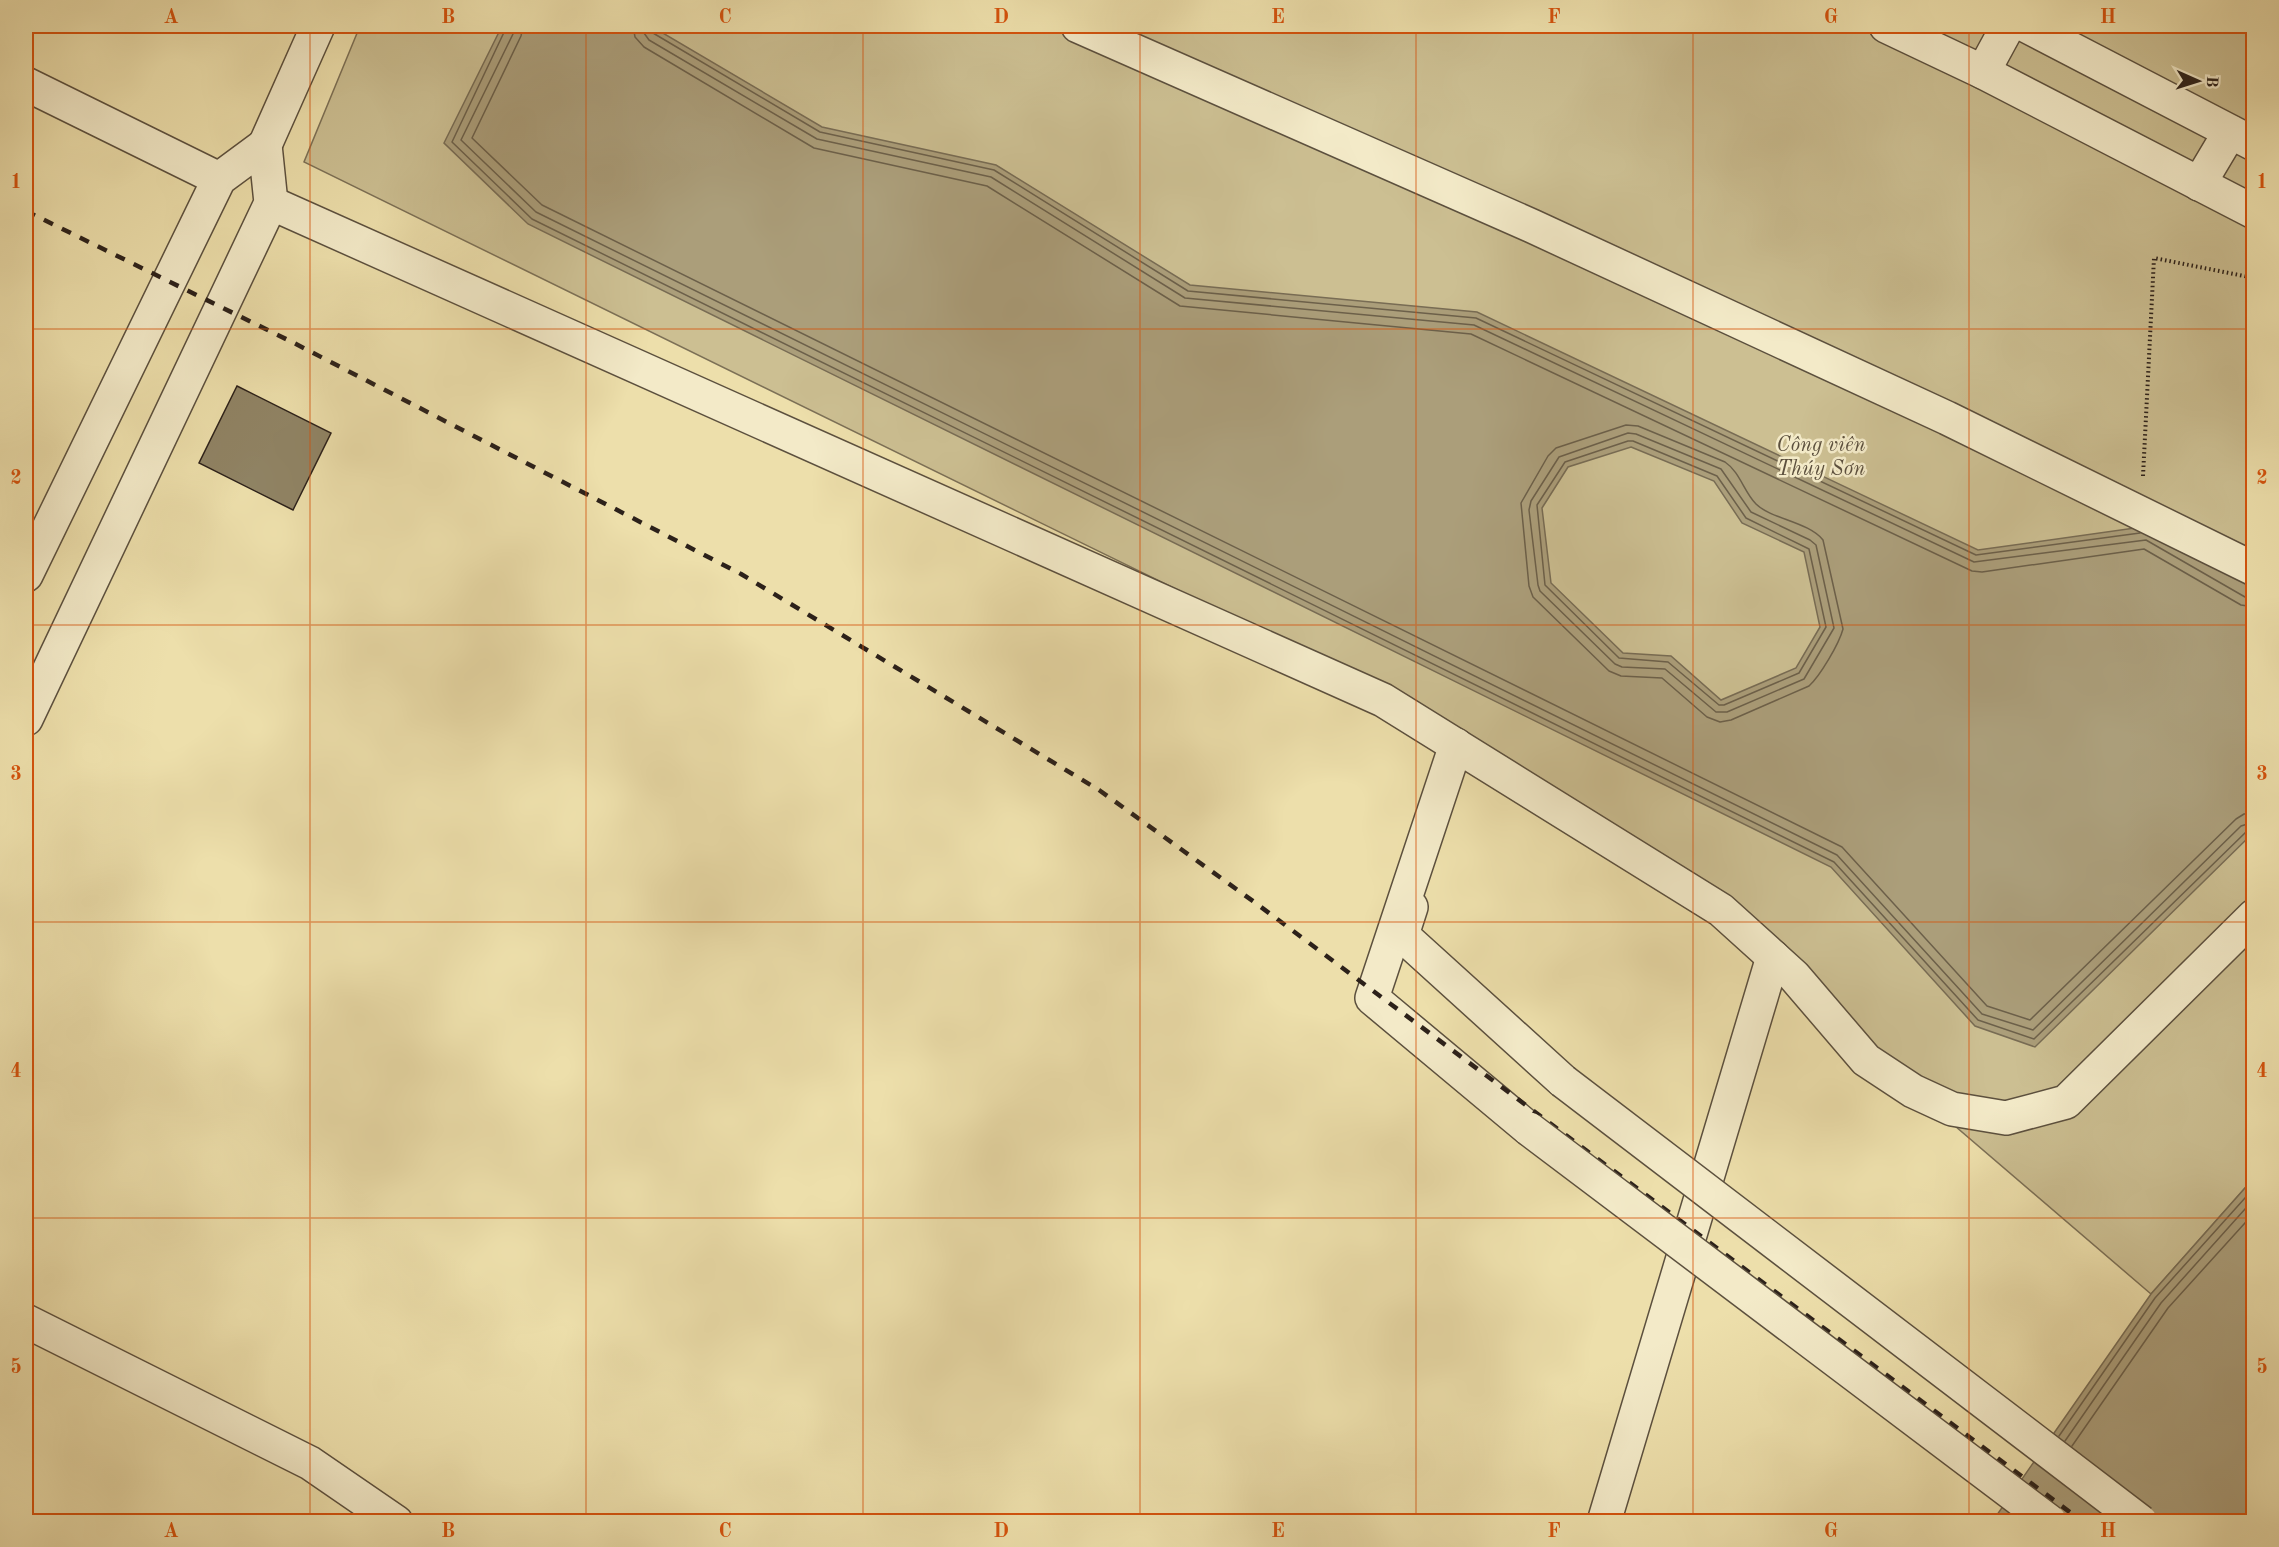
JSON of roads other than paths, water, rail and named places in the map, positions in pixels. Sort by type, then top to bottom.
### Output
[{"type":"street","points":[[26,575],[219,179],[265,145],[318,26]]},
{"type":"street","points":[[1078,26],[1532,226],[1947,418],[2253,569]]},
{"type":"street","points":[[1886,26],[1983,72],[2253,212]]},
{"type":"street","points":[[1983,72],[2008,26]]},
{"type":"street","points":[[2027,26],[2242,138],[2199,184]]},
{"type":"street","points":[[26,84],[219,179]]},
{"type":"street","points":[[26,719],[271,203],[265,145]]},
{"type":"street","points":[[271,203],[1383,700],[1721,909],[1794,976],[1866,1060],[1913,1091],[1952,1109],[2006,1118],[2066,1102],[2253,916]]},
{"type":"street","points":[[1459,747],[1402,934],[1563,1081],[2141,1521]]},
{"type":"street","points":[[1459,747],[1372,998],[1529,1129],[2050,1521]]},
{"type":"street","points":[[1604,1521],[1773,957]]},
{"type":"street","points":[[26,1321],[310,1463],[396,1521]]},
{"type":"water","points":[[502,26],[651,26],[822,127],[996,165],[1190,285],[1477,312],[1978,550],[2149,526],[2253,586],[2253,833],[2035,1047],[1975,1026],[1831,867],[528,224],[444,143]],"holes":[[[1631,447],[1714,481],[1742,523],[1804,552],[1820,627],[1796,668],[1721,700],[1671,656],[1623,653],[1551,583],[1542,508],[1568,467]]]},
{"type":"water","points":[[2253,1179],[2253,1521],[1992,1522],[2151,1294]]},
{"type":"railway","points":[[26,211],[292,342],[741,574],[1099,790],[1257,904],[2083,1522]]},
{"type":"park label","name":"Công viên Thúy Sơn","points":[[1821,456]]}]
